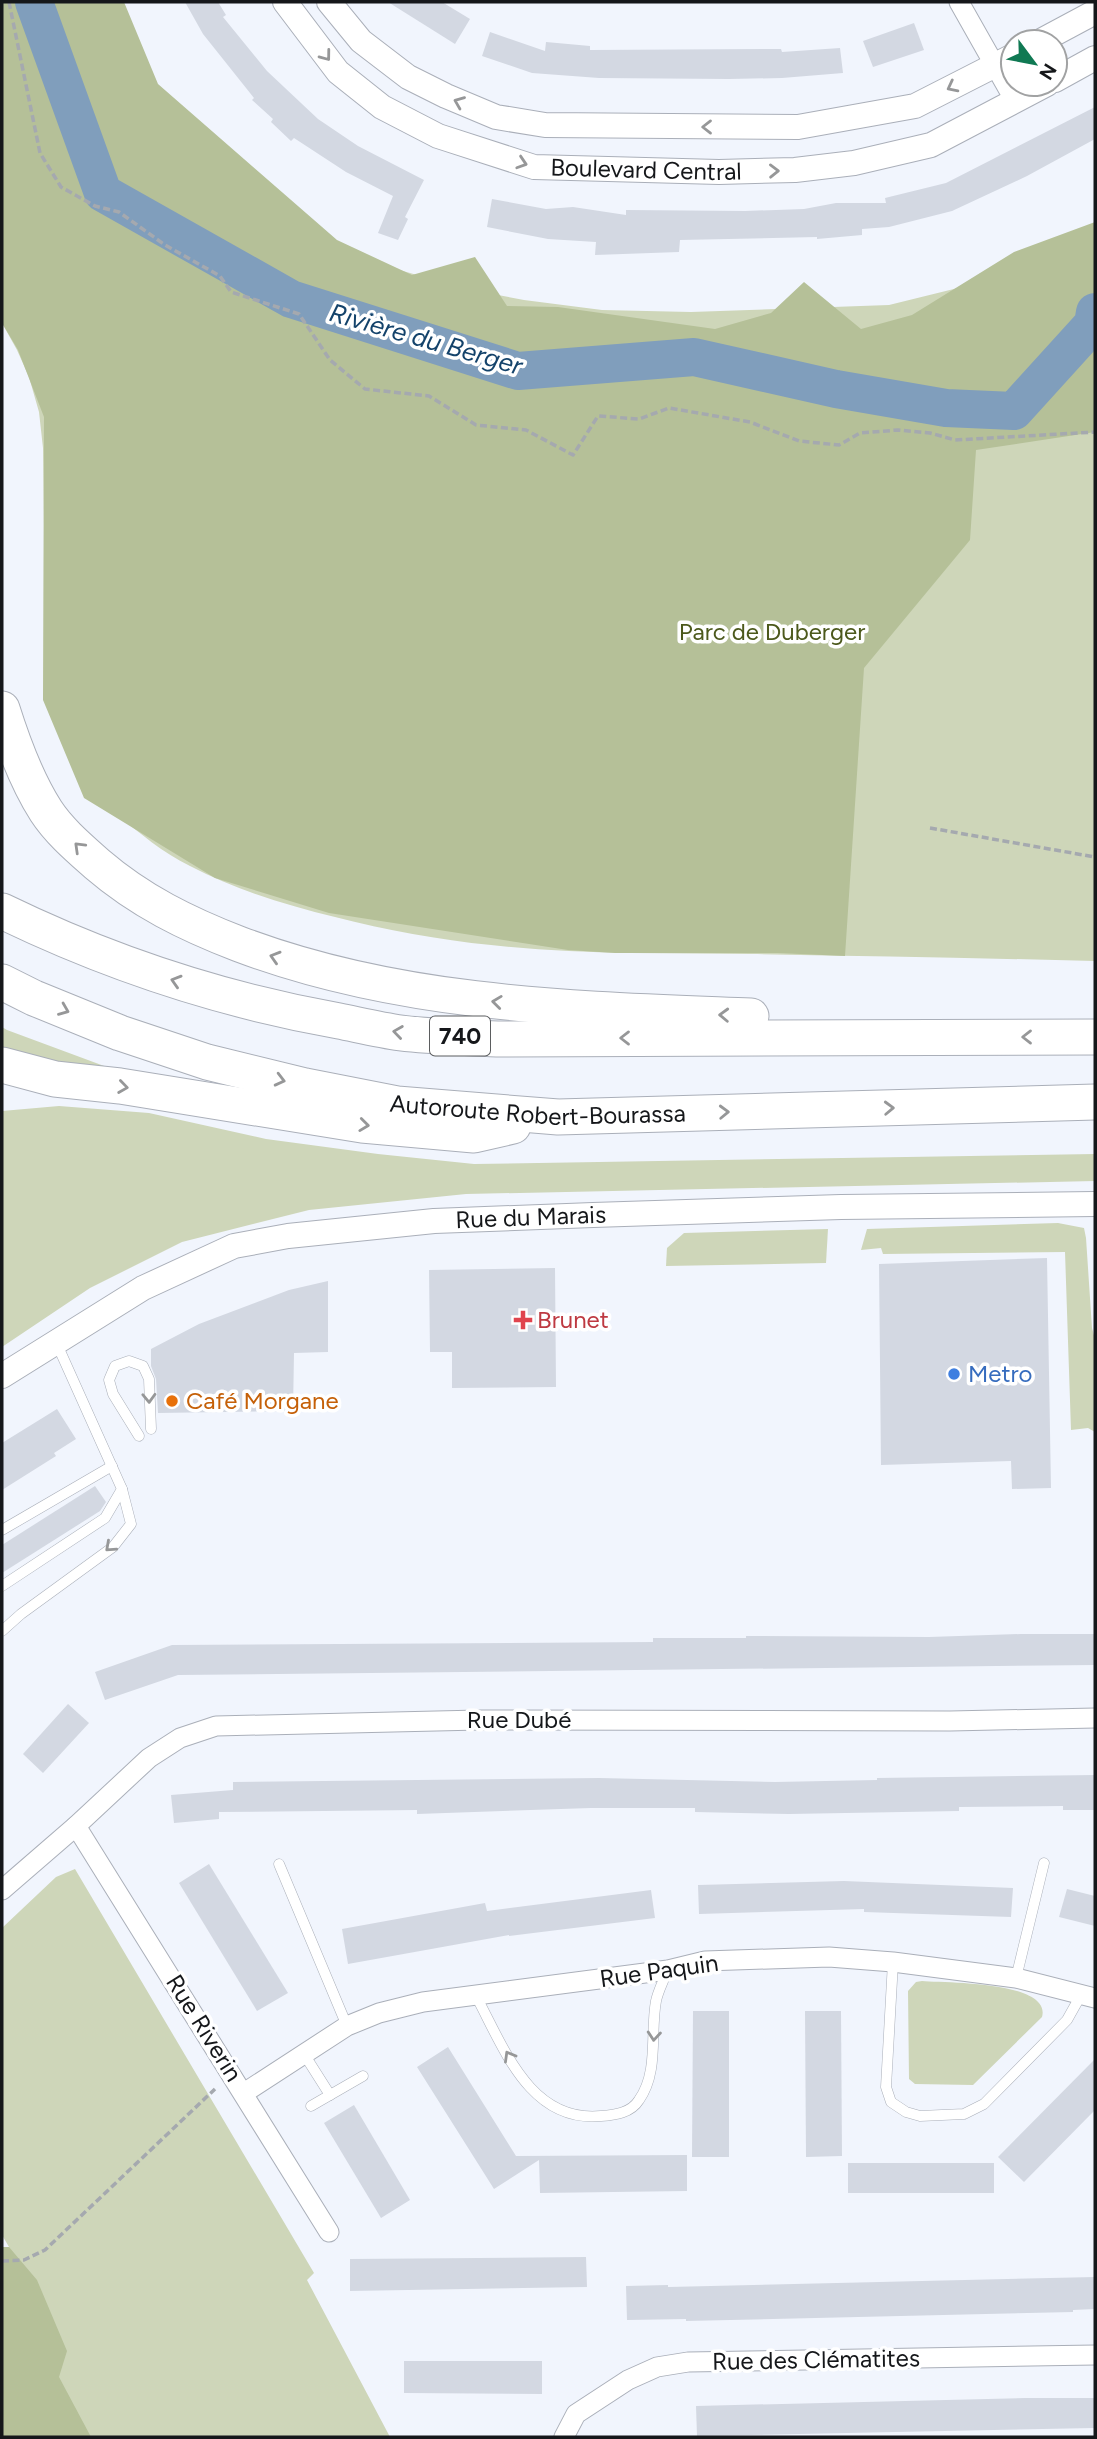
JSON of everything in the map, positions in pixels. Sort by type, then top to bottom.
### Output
[{"type":"highway","points":[[2,709],[14,747],[46,812],[77,846],[123,887],[164,912],[268,955],[354,979],[439,995],[514,1004],[758,1016],[938,1038]]},
{"type":"highway","name":"740","points":[[2,911],[53,936],[128,966],[209,991],[299,1014],[401,1033],[497,1039],[1095,1037]]},
{"type":"highway","name":"Autoroute Robert-Bourassa","points":[[2,982],[120,1033],[207,1062],[305,1086],[397,1104],[558,1117],[1095,1102]]},
{"type":"highway","points":[[2,1065],[55,1079],[120,1086],[362,1125],[428,1132],[474,1135],[558,1117]]},
{"type":"highway","points":[[2,1085],[55,1079]]},
{"type":"street","name":"Boulevard Central","points":[[285,2],[338,72],[382,107],[438,136],[534,167],[719,172],[795,170],[854,163],[931,145],[1021,98]]},
{"type":"street","name":"Boulevard Central","points":[[329,2],[361,41],[408,77],[496,117],[545,125],[798,128],[915,106],[999,64]]},
{"type":"street","points":[[960,2],[999,54]]},
{"type":"street","points":[[1065,28],[1095,12]]},
{"type":"street","points":[[1069,72],[1095,58]]},
{"type":"street","name":"Rue du Marais","points":[[2,1376],[143,1288],[234,1246],[288,1236],[447,1221],[841,1207],[1095,1204]]},
{"type":"street","name":"Rue Dubé","points":[[2,1890],[149,1758],[180,1738],[216,1726],[478,1720],[950,1721],[1095,1718]]},
{"type":"street","name":"Rue Riverin","points":[[76,1826],[329,2232]]},
{"type":"street","name":"Rue Paquin","points":[[244,2093],[347,2026],[379,2013],[423,2002],[668,1970],[705,1961],[829,1957],[893,1962],[1016,1978],[1088,1996]]},
{"type":"street","name":"Rue des Clématites","points":[[564,2437],[576,2414],[628,2380],[657,2367],[678,2364],[1095,2355]]},
{"type":"lane","points":[[2,1631],[113,1546],[131,1524],[122,1489],[55,1342]]},
{"type":"lane","points":[[139,1436],[113,1394],[109,1380],[115,1366],[129,1361],[143,1366],[149,1379],[150,1429]]},
{"type":"lane","points":[[2,1530],[112,1466]]},
{"type":"lane","points":[[2,1586],[105,1518],[122,1489]]},
{"type":"lane","points":[[1016,1978],[1044,1863]]},
{"type":"lane","points":[[279,1864],[347,2026]]},
{"type":"lane","points":[[893,1962],[886,2087],[891,2102],[906,2112],[920,2116],[964,2114],[984,2104],[1088,1996]]},
{"type":"lane","points":[[476,1996],[526,2085],[547,2103],[563,2112],[585,2118],[621,2114],[639,2102],[648,2080],[656,2001],[668,1970]]},
{"type":"lane","points":[[304,2054],[330,2095]]},
{"type":"lane","points":[[311,2106],[363,2076]]},
{"type":"path","points":[[9,2],[40,153],[61,187],[95,206],[120,212],[165,245],[220,276],[230,292],[299,314],[330,360],[365,389],[429,396],[476,425],[526,430],[573,455],[598,416],[639,419],[669,408],[750,422],[799,441],[839,445],[860,433],[898,430],[930,433],[954,440],[1095,432]]},
{"type":"path","points":[[930,828],[1095,856]]},
{"type":"path","points":[[2,2261],[24,2260],[45,2250],[232,2073]]},
{"type":"green space","name":"Parc de Duberger","points":[[2,2],[143,80],[346,250],[389,267],[466,289],[602,310],[691,312],[889,305],[966,286],[1095,229],[1095,961],[588,952],[452,940],[354,922],[243,890],[180,861],[117,815],[44,526],[43,448],[39,412],[29,377],[2,323]]},
{"type":"green space","name":"Parc de Duberger","points":[[2,2],[124,2],[158,84],[337,240],[412,275],[475,257],[507,306],[558,307],[715,329],[771,313],[804,282],[861,329],[912,315],[1014,252],[1095,222],[1095,432],[976,450],[970,540],[864,668],[845,956],[568,950],[329,913],[215,878],[84,798],[43,700],[44,417],[18,350],[2,323]]},
{"type":"green space","points":[[2,1027],[7,1030],[123,1073],[2,1063]]},
{"type":"green space","points":[[59,1106],[149,1113],[266,1139],[474,1164],[1095,1154],[1095,1181],[466,1194],[309,1210],[182,1242],[90,1288],[2,1347],[2,1111]]},
{"type":"green space","points":[[1058,1223],[1084,1228],[1086,1238],[1095,1339],[1095,1432],[1088,1428],[1071,1430],[1065,1252],[883,1254],[881,1248],[861,1250],[867,1229]]},
{"type":"green space","points":[[828,1229],[826,1263],[666,1266],[667,1248],[684,1233]]},
{"type":"green space","points":[[75,1869],[314,2273],[307,2280],[390,2437],[2,2437],[2,2247],[9,2247],[2,2235],[2,1928],[56,1877]]},
{"type":"green space","points":[[916,1982],[1014,1990],[1031,1996],[1041,2005],[1042,2017],[973,2085],[915,2084],[909,2079],[908,1991]]},
{"type":"green space","points":[[2,2247],[9,2247],[37,2280],[67,2351],[59,2377],[91,2437],[2,2437]]},
{"type":"building","points":[[185,2],[218,2],[226,15],[223,17],[267,71],[318,119],[358,146],[424,180],[405,217],[408,219],[398,240],[378,233],[393,196],[346,172],[294,138],[291,141],[271,122],[273,119],[252,100],[254,98],[203,34]]},
{"type":"building","points":[[388,2],[442,2],[470,19],[455,44]]},
{"type":"building","points":[[914,23],[924,50],[873,67],[863,41]]},
{"type":"building","points":[[490,32],[545,51],[546,42],[590,46],[590,50],[781,49],[782,52],[840,48],[843,73],[729,79],[599,78],[532,73],[482,56]]},
{"type":"building","points":[[1095,107],[1095,139],[1027,176],[952,211],[889,227],[862,229],[862,235],[817,239],[680,240],[679,252],[595,255],[596,242],[548,239],[487,227],[492,199],[546,209],[573,207],[626,215],[626,210],[745,211],[804,209],[836,203],[886,203],[885,198],[946,183]]},
{"type":"building","points":[[1047,1258],[1051,1488],[1012,1489],[1011,1461],[881,1465],[879,1264]]},
{"type":"building","points":[[555,1268],[556,1387],[452,1388],[452,1352],[430,1352],[429,1270]]},
{"type":"building","points":[[328,1281],[328,1352],[294,1353],[293,1411],[158,1413],[151,1349],[199,1324],[289,1290]]},
{"type":"building","points":[[57,1409],[76,1439],[54,1453],[56,1456],[2,1490],[2,1443]]},
{"type":"building","points":[[95,1486],[106,1502],[100,1511],[2,1573],[2,1545]]},
{"type":"building","points":[[1095,1634],[1095,1665],[178,1675],[105,1700],[95,1672],[172,1645],[653,1642],[653,1638]]},
{"type":"building","points":[[68,1704],[89,1723],[43,1773],[23,1754]]},
{"type":"building","points":[[1095,1775],[1095,1810],[1063,1810],[1063,1806],[789,1814],[695,1812],[695,1808],[591,1808],[417,1814],[417,1810],[219,1812],[219,1819],[174,1823],[171,1795],[233,1790],[233,1782],[599,1778],[775,1782]]},
{"type":"building","points":[[209,1864],[288,1993],[257,2011],[179,1883]]},
{"type":"building","points":[[844,1881],[1013,1888],[1011,1917],[864,1912],[864,1909],[699,1914],[698,1885]]},
{"type":"building","points":[[1067,1889],[1095,1896],[1095,1926],[1059,1917]]},
{"type":"building","points":[[651,1890],[655,1918],[509,1935],[348,1964],[342,1929],[485,1903],[487,1911]]},
{"type":"building","points":[[693,2011],[729,2011],[729,2157],[692,2157]]},
{"type":"building","points":[[805,2011],[841,2011],[842,2156],[806,2157]]},
{"type":"building","points":[[448,2047],[516,2156],[687,2155],[687,2191],[540,2193],[539,2160],[494,2189],[417,2067]]},
{"type":"building","points":[[1095,2059],[1095,2110],[1024,2182],[998,2157]]},
{"type":"building","points":[[354,2105],[410,2200],[381,2218],[324,2123]]},
{"type":"building","points":[[848,2163],[994,2163],[994,2193],[848,2193]]},
{"type":"building","points":[[586,2257],[587,2287],[350,2291],[350,2259]]},
{"type":"building","points":[[1095,2277],[1095,2309],[1073,2312],[627,2320],[626,2286]]},
{"type":"building","points":[[404,2361],[542,2361],[542,2394],[404,2393]]},
{"type":"building","points":[[1095,2398],[1095,2428],[697,2436],[696,2406]]},
{"type":"waterway","name":"Rivière du Berger","points":[[34,2],[103,193],[291,299],[518,371],[694,357],[836,389],[946,408],[1014,411],[1093,324],[1095,312]]},
{"type":"place","name":"Brunet","points":[[523,1320]]},
{"type":"place","name":"Metro","points":[[954,1374]]},
{"type":"place","name":"Café Morgane","points":[[172,1401]]}]
